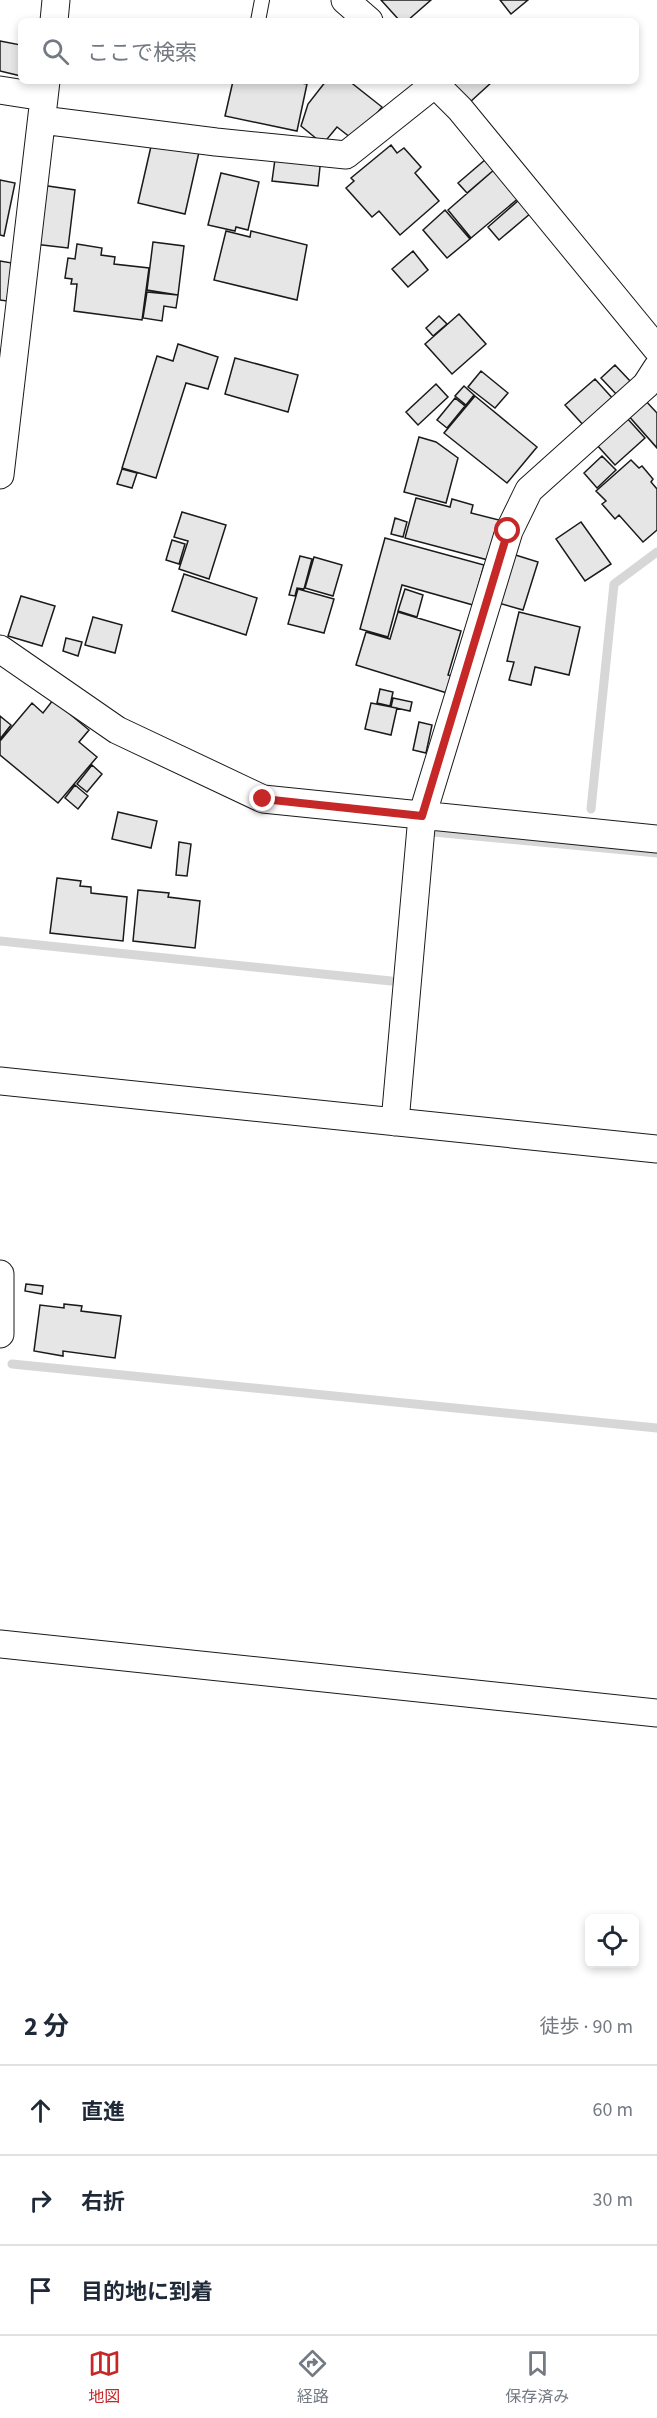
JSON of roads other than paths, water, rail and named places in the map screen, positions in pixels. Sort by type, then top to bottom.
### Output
[{"type":"street","points":[[54,18],[56,0]]},
{"type":"street","points":[[345,0],[366,18]]},
{"type":"street","points":[[0,90],[216,142],[346,155],[432,84]]},
{"type":"street","points":[[436,84],[460,109],[657,349]]},
{"type":"street","points":[[0,475],[44,99]]},
{"type":"street","points":[[395,1122],[422,816],[508,531],[529,490],[646,385],[657,368]]},
{"type":"street","points":[[0,649],[117,730],[263,799],[657,839]]},
{"type":"street","points":[[0,1082],[657,1149]]},
{"type":"street","points":[[0,1274],[0,1334]]},
{"type":"street","points":[[0,1644],[657,1713]]},
{"type":"lane","points":[[259,18],[262,0]]},
{"type":"waterway","points":[[591,809],[614,584],[657,552]]},
{"type":"waterway","points":[[433,832],[657,853]]},
{"type":"waterway","points":[[0,941],[391,981]]},
{"type":"waterway","points":[[12,1364],[657,1428]]}]
